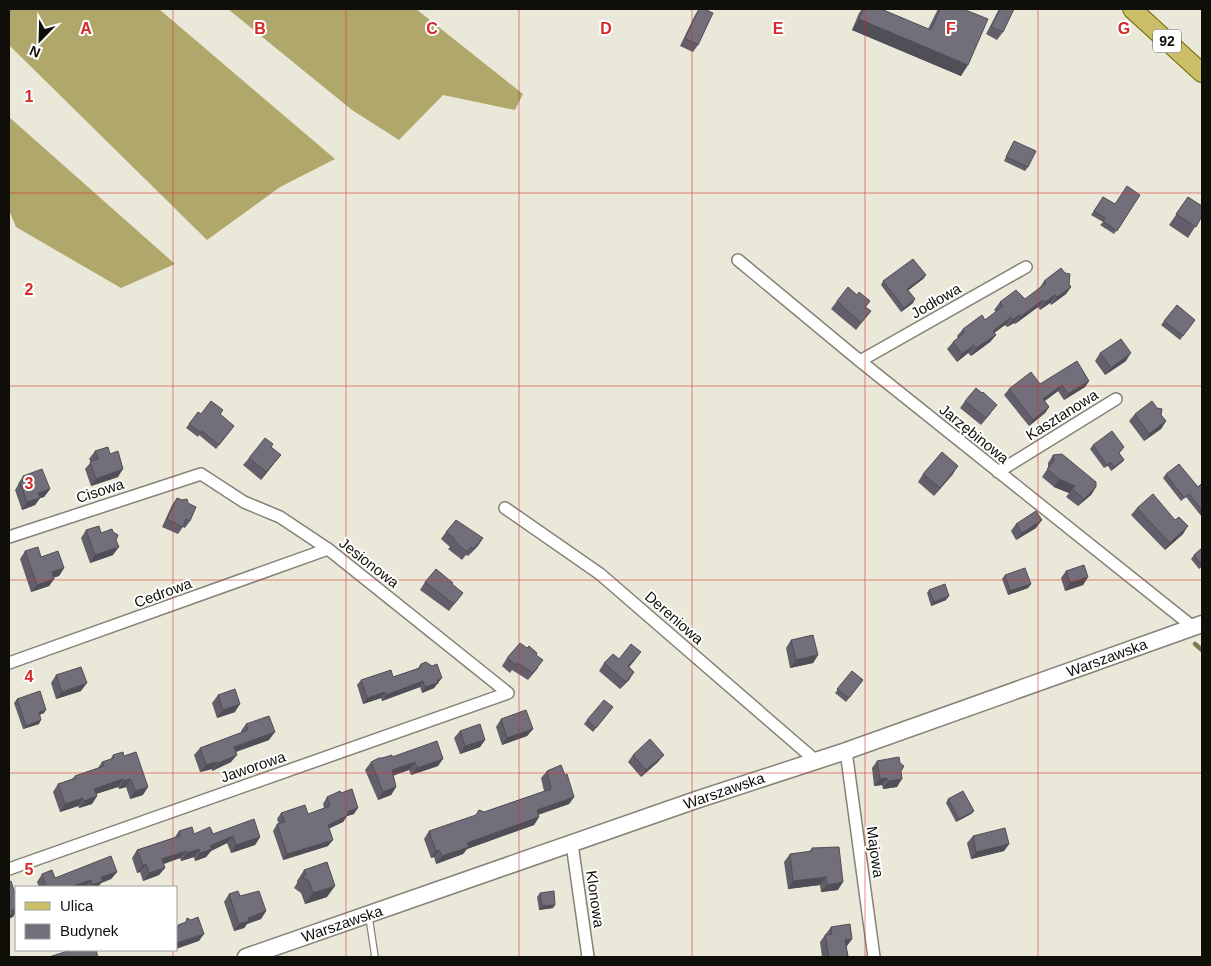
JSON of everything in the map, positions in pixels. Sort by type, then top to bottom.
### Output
[{"type":"main road","name":"92","points":[[1132,9],[1202,73]]},
{"type":"street","name":"Jarzębinowa","points":[[738,260],[998,472],[1198,626]]},
{"type":"street","name":"Jodłowa","points":[[860,361],[1026,267]]},
{"type":"street","name":"Kasztanowa","points":[[998,472],[1116,399]]},
{"type":"street","name":"Cisowa","points":[[9,537],[200,474]]},
{"type":"street","name":"Jesionowa","points":[[200,474],[244,502],[280,517],[328,549],[508,693]]},
{"type":"street","name":"Dereniowa","points":[[505,508],[600,574],[815,760]]},
{"type":"street","name":"Cedrowa","points":[[9,663],[328,549]]},
{"type":"street","name":"Warszawska","points":[[246,957],[815,760],[846,751],[1198,626]]},
{"type":"street","name":"Jaworowa","points":[[9,869],[508,693]]},
{"type":"street","name":"Majowa","points":[[846,751],[874,957]]},
{"type":"street","name":"Klonowa","points":[[572,844],[588,957]]},
{"type":"lane","points":[[369,914],[375,957]]},
{"type":"shaded area","points":[[9,9],[159,9],[335,159],[280,187],[207,240],[9,45]]},
{"type":"shaded area","points":[[228,9],[416,9],[523,94],[515,110],[443,95],[399,140],[352,110]]},
{"type":"shaded area","points":[[9,117],[175,264],[121,288],[16,227],[9,210]]},
{"type":"building","points":[[699,9],[713,13],[698,45],[685,38]]},
{"type":"building","points":[[864,9],[881,9],[931,30],[940,9],[963,9],[988,19],[968,65],[859,19]]},
{"type":"building","points":[[1000,9],[1014,9],[1003,32],[991,27]]},
{"type":"building","points":[[1014,141],[1036,151],[1028,167],[1006,157]]},
{"type":"building","points":[[1127,186],[1140,195],[1117,231],[1103,221],[1105,218],[1094,211],[1103,197],[1115,204]]},
{"type":"building","points":[[1188,197],[1202,206],[1202,216],[1196,227],[1176,214]]},
{"type":"building","points":[[913,259],[926,275],[907,289],[915,299],[904,308],[883,281]]},
{"type":"building","points":[[1061,268],[1065,273],[1070,274],[1069,284],[1071,287],[1057,297],[1055,295],[1045,302],[1043,300],[1020,317],[1019,315],[1013,320],[1011,317],[993,331],[996,335],[976,348],[974,345],[962,354],[953,342],[964,333],[963,329],[982,315],[985,320],[1003,306],[1000,302],[1016,290],[1025,299],[1046,283],[1044,281]]},
{"type":"building","points":[[848,287],[857,295],[859,292],[870,301],[865,307],[871,311],[861,323],[837,301]]},
{"type":"building","points":[[1177,305],[1195,320],[1183,336],[1164,321]]},
{"type":"building","points":[[1121,339],[1131,353],[1111,368],[1100,353]]},
{"type":"building","points":[[1077,361],[1089,381],[1068,394],[1062,385],[1043,399],[1049,407],[1033,420],[1009,389],[1031,372],[1040,384]]},
{"type":"building","points":[[976,388],[997,405],[986,418],[965,401]]},
{"type":"building","points":[[211,401],[223,410],[220,414],[234,426],[219,445],[202,431],[201,433],[189,424],[198,412],[201,414]]},
{"type":"building","points":[[1152,401],[1157,408],[1162,409],[1161,415],[1166,421],[1149,434],[1135,414]]},
{"type":"building","points":[[1112,431],[1124,447],[1119,453],[1124,460],[1114,467],[1110,462],[1107,465],[1093,445]]},
{"type":"building","points":[[265,438],[273,444],[271,447],[281,455],[266,472],[249,458]]},
{"type":"building","points":[[108,447],[110,454],[118,451],[123,469],[96,479],[90,462],[98,459],[95,451]]},
{"type":"building","points":[[942,452],[958,466],[940,488],[923,474]]},
{"type":"building","points":[[1062,454],[1096,482],[1096,487],[1084,499],[1072,489],[1075,486],[1059,479],[1047,469],[1054,461],[1053,455]]},
{"type":"building","points":[[1179,464],[1198,487],[1202,483],[1202,510],[1189,494],[1184,498],[1166,474]]},
{"type":"building","points":[[42,469],[50,489],[38,493],[40,498],[27,502],[20,482],[24,481],[23,476]]},
{"type":"building","points":[[1153,494],[1175,520],[1179,517],[1188,526],[1170,543],[1137,508]]},
{"type":"building","points":[[177,498],[187,499],[188,503],[196,507],[190,521],[186,519],[183,527],[167,519]]},
{"type":"building","points":[[1036,511],[1042,520],[1022,533],[1016,524]]},
{"type":"building","points":[[456,520],[483,538],[473,549],[471,547],[467,552],[446,532]]},
{"type":"building","points":[[99,526],[101,533],[112,529],[118,535],[116,540],[119,547],[95,555],[86,530]]},
{"type":"building","points":[[38,547],[41,557],[58,551],[64,568],[52,572],[54,579],[37,585],[25,551]]},
{"type":"building","points":[[1202,548],[1202,566],[1194,555]]},
{"type":"building","points":[[1084,565],[1088,577],[1070,583],[1066,571]]},
{"type":"building","points":[[1025,568],[1031,584],[1010,591],[1005,575]]},
{"type":"building","points":[[436,569],[463,593],[454,604],[425,582]]},
{"type":"building","points":[[945,584],[949,596],[934,602],[929,590]]},
{"type":"building","points":[[813,635],[818,655],[796,660],[791,640]]},
{"type":"building","points":[[520,643],[527,648],[529,646],[543,660],[533,673],[517,663],[516,665],[507,658]]},
{"type":"building","points":[[631,644],[641,652],[628,666],[634,672],[626,682],[604,663],[613,654],[619,659]]},
{"type":"building","points":[[426,662],[432,666],[437,664],[442,678],[437,680],[438,683],[425,687],[423,681],[386,695],[385,692],[367,698],[361,680],[391,670],[393,677],[420,668],[421,664]]},
{"type":"building","points":[[81,667],[87,683],[62,692],[56,675]]},
{"type":"building","points":[[852,671],[863,680],[849,698],[837,689]]},
{"type":"building","points":[[235,689],[240,704],[223,710],[218,695]]},
{"type":"building","points":[[40,691],[46,710],[39,712],[41,720],[26,726],[17,699]]},
{"type":"building","points":[[604,700],[613,707],[596,728],[587,720]]},
{"type":"building","points":[[526,710],[533,729],[507,738],[501,719]]},
{"type":"building","points":[[269,716],[275,732],[234,747],[237,755],[218,763],[206,765],[200,748],[248,730],[246,724]]},
{"type":"building","points":[[480,724],[485,740],[465,746],[460,731]]},
{"type":"building","points":[[650,739],[664,755],[646,770],[633,755]]},
{"type":"building","points":[[437,741],[443,759],[417,768],[415,762],[392,770],[396,787],[383,792],[371,762],[379,758],[392,755],[392,757]]},
{"type":"building","points":[[123,752],[124,756],[136,752],[148,787],[135,791],[131,779],[124,781],[123,779],[94,789],[97,796],[84,801],[83,798],[65,804],[58,784],[104,766],[102,762],[114,758],[113,755]]},
{"type":"building","points":[[899,757],[900,763],[904,766],[901,771],[902,779],[888,781],[887,778],[880,779],[877,761]]},
{"type":"building","points":[[561,765],[565,775],[567,774],[574,797],[537,810],[539,817],[467,843],[469,847],[442,856],[439,850],[436,851],[429,831],[476,815],[479,810],[484,812],[551,789],[547,771]]},
{"type":"building","points":[[352,789],[358,808],[349,811],[347,816],[328,825],[333,840],[287,854],[277,824],[285,822],[281,813],[305,805],[308,814],[330,806],[327,797],[340,791],[341,793]]},
{"type":"building","points":[[963,791],[974,811],[959,819],[948,799]]},
{"type":"building","points":[[254,819],[260,837],[236,845],[233,836],[210,846],[212,849],[200,853],[199,849],[187,853],[186,851],[162,859],[165,868],[149,873],[146,864],[143,865],[137,850],[180,836],[179,831],[192,827],[194,834],[210,827],[213,834]]},
{"type":"building","points":[[1005,828],[1009,844],[976,852],[973,836]]},
{"type":"building","points":[[839,847],[843,882],[827,885],[826,877],[793,881],[790,854],[812,851],[812,848]]},
{"type":"building","points":[[111,856],[117,872],[101,877],[103,881],[92,885],[91,880],[73,886],[46,886],[42,874],[52,870],[55,878]]},
{"type":"building","points":[[327,862],[335,886],[313,893],[309,881],[302,877],[306,875],[304,870]]},
{"type":"building","points":[[11,881],[15,894],[15,909],[11,911],[12,914],[9,915],[9,882]]},
{"type":"building","points":[[238,891],[240,896],[259,891],[266,911],[248,918],[249,921],[239,924],[229,894]]},
{"type":"building","points":[[554,891],[555,905],[542,906],[540,893]]},
{"type":"building","points":[[198,917],[204,934],[178,942],[178,925],[186,922],[187,918],[191,920]]},
{"type":"building","points":[[850,924],[852,939],[845,940],[848,956],[829,957],[825,935],[832,934],[831,927]]},
{"type":"building","points":[[68,951],[96,951],[98,957],[49,957]]},
{"type":"waterway","points":[[1195,644],[1202,650]]}]
